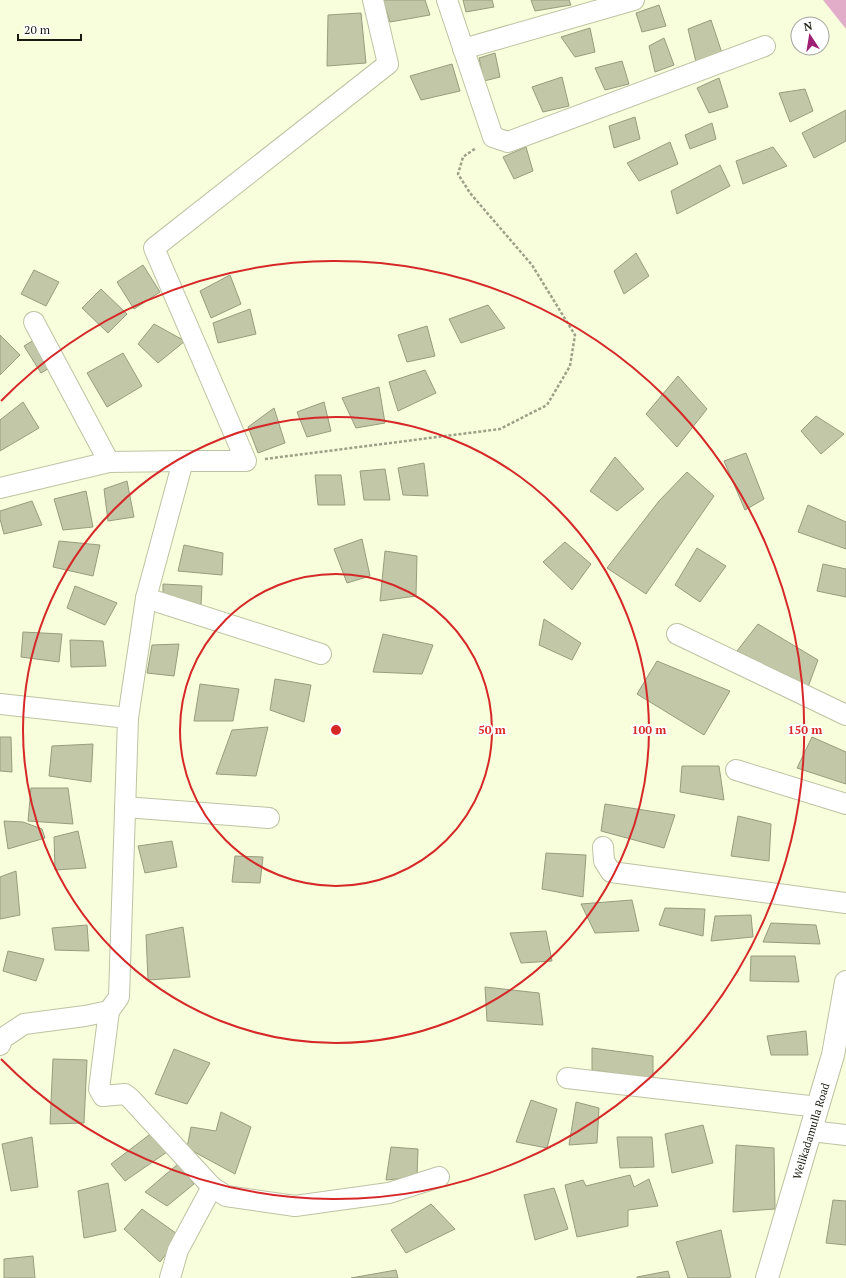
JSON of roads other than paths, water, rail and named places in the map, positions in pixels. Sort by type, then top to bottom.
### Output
[{"type":"street","points":[[0,488],[109,462],[246,461],[154,248],[388,64],[373,0]]},
{"type":"street","points":[[447,0],[493,137],[508,142],[765,46]]},
{"type":"street","points":[[464,49],[634,0]]},
{"type":"street","points":[[34,322],[109,462]]},
{"type":"street","points":[[183,461],[146,598],[128,718],[119,997],[109,1011],[99,1089],[103,1096],[125,1094],[130,1098],[212,1187],[226,1196],[295,1206],[389,1193],[439,1177]]},
{"type":"street","points":[[146,598],[321,654]]},
{"type":"street","points":[[677,634],[846,715]]},
{"type":"street","points":[[0,704],[128,718]]},
{"type":"street","points":[[736,770],[846,804]]},
{"type":"street","points":[[125,807],[269,818]]},
{"type":"street","points":[[603,847],[604,861],[611,872],[846,903]]},
{"type":"street","name":"Welikadamulla Road","points":[[767,1278],[818,1107],[840,1054],[845,994]]},
{"type":"street","points":[[0,1045],[3,1038],[24,1024],[85,1016],[109,1011]]},
{"type":"street","points":[[567,1078],[818,1107]]},
{"type":"street","points":[[811,1131],[846,1134]]},
{"type":"street","points":[[170,1278],[178,1250],[212,1187]]}]
